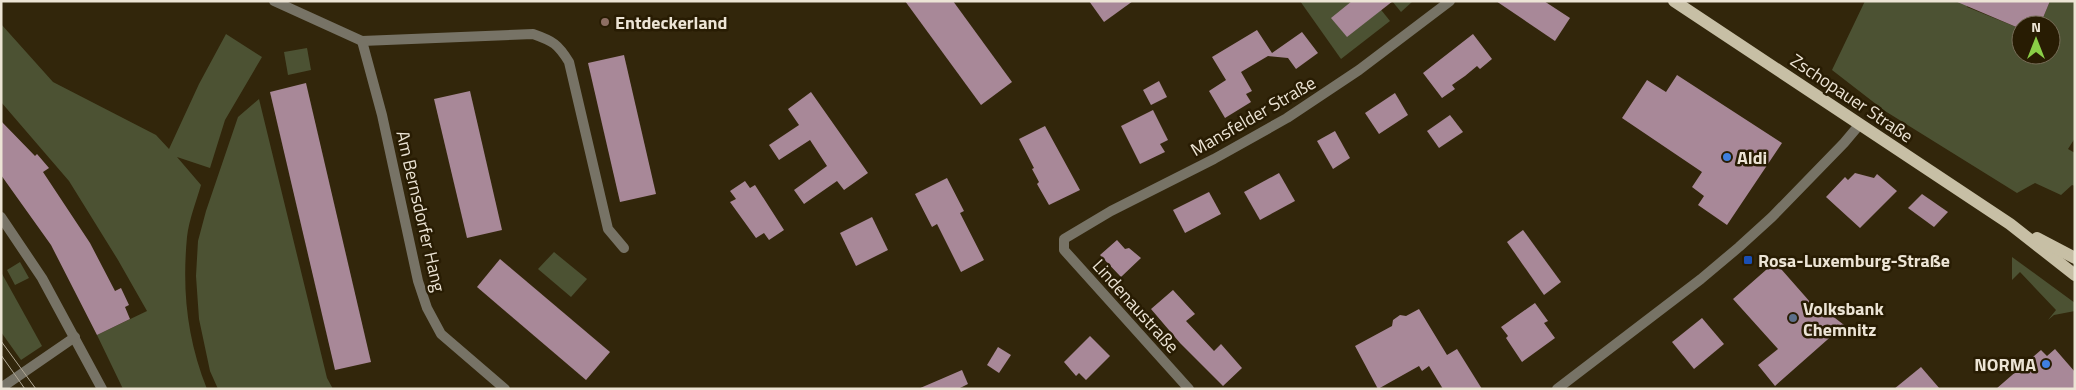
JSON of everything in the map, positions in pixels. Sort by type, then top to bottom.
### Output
[{"type":"main road","name":"Zschopauer Straße","points":[[1674,1],[2010,224],[2075,275]]},
{"type":"main road","name":"Zschopauer Straße","points":[[2010,224],[2075,258]]},
{"type":"street","points":[[274,1],[362,41],[533,34],[551,40],[560,48],[569,62],[608,230],[624,248]]},
{"type":"street","name":"Mansfelder Straße","points":[[1063,242],[1066,236],[1214,159],[1283,120],[1359,70],[1450,1]]},
{"type":"street","name":"Am Bernsdorfer Hang","points":[[362,41],[382,115],[418,280],[427,308],[441,334],[505,389]]},
{"type":"street","points":[[1557,389],[1739,247],[1785,204],[1860,124]]},
{"type":"street","points":[[1,217],[42,278],[102,389]]},
{"type":"street","name":"Lindenaustraße","points":[[1063,242],[1064,250],[1189,389]]},
{"type":"street","points":[[1,388],[75,337]]},
{"type":"green space","points":[[1300,1],[1374,1],[1390,21],[1341,59]]},
{"type":"green space","points":[[1392,1],[1413,1],[1401,12]]},
{"type":"green space","points":[[1865,1],[1969,1],[1967,7],[2011,25],[2011,65],[2061,65],[2061,15],[2044,15],[2050,1],[2075,1],[2075,138],[2068,149],[2075,153],[2075,186],[2072,185],[2061,195],[2035,183],[2017,193],[1885,111],[1832,70]]},
{"type":"green space","points":[[1,24],[53,82],[156,135],[169,149],[199,84],[226,34],[262,57],[225,120],[210,168],[177,157],[201,185],[188,231],[185,276],[191,333],[200,370],[207,389],[123,389],[97,335],[147,311],[69,181],[1,102]]},
{"type":"green space","points":[[307,48],[311,70],[288,75],[284,52]]},
{"type":"green space","points":[[259,99],[327,378],[333,389],[218,389],[210,371],[199,319],[196,276],[198,241],[206,211],[238,117]]},
{"type":"green space","points":[[554,252],[587,279],[571,297],[538,269]]},
{"type":"green space","points":[[2012,257],[2075,303],[2075,311],[2054,315],[2048,320],[2056,310],[2020,272],[2012,280]]},
{"type":"green space","points":[[20,262],[29,278],[15,285],[7,270]]},
{"type":"green space","points":[[1,272],[42,346],[21,360],[1,332]]},
{"type":"building","points":[[905,1],[953,1],[1012,82],[981,105]]},
{"type":"building","points":[[1089,1],[1133,1],[1104,22]]},
{"type":"building","points":[[1352,1],[1393,1],[1347,37],[1331,18]]},
{"type":"building","points":[[1496,1],[1544,1],[1570,18],[1555,41]]},
{"type":"building","points":[[1955,1],[2050,1],[2044,15],[2011,15],[2011,25]]},
{"type":"building","points":[[1257,30],[1272,53],[1302,32],[1318,53],[1296,69],[1288,58],[1268,56],[1241,72],[1252,91],[1246,94],[1251,102],[1225,118],[1209,91],[1226,80],[1212,57]]},
{"type":"building","points":[[1473,34],[1492,59],[1480,69],[1477,66],[1452,85],[1455,89],[1442,98],[1423,73]]},
{"type":"building","points":[[624,55],[656,194],[620,202],[588,63]]},
{"type":"building","name":"Aldi","points":[[1677,75],[1782,143],[1727,225],[1698,205],[1704,196],[1692,187],[1702,172],[1622,118],[1647,80],[1666,92]]},
{"type":"building","points":[[1159,81],[1167,97],[1151,105],[1143,90]]},
{"type":"building","points":[[306,83],[371,362],[335,370],[270,92]]},
{"type":"building","points":[[470,91],[502,230],[467,238],[434,99]]},
{"type":"building","points":[[811,92],[868,173],[844,190],[837,181],[804,204],[794,190],[827,166],[810,140],[779,160],[769,145],[799,125],[788,109]]},
{"type":"building","points":[[1395,93],[1408,115],[1379,134],[1365,113]]},
{"type":"building","points":[[1153,110],[1168,140],[1160,144],[1165,152],[1140,164],[1121,126]]},
{"type":"building","points":[[1450,115],[1463,132],[1439,148],[1427,131]]},
{"type":"building","points":[[1,121],[35,156],[37,154],[49,168],[43,172],[90,243],[115,291],[121,288],[129,305],[125,307],[130,319],[97,335],[51,245],[1,175]]},
{"type":"building","points":[[1045,126],[1080,190],[1049,205],[1037,184],[1039,182],[1032,169],[1034,168],[1019,139]]},
{"type":"building","points":[[1335,131],[1350,158],[1333,169],[1317,141]]},
{"type":"building","points":[[1279,173],[1295,201],[1260,220],[1244,192]]},
{"type":"building","points":[[1855,173],[1874,178],[1877,174],[1897,191],[1860,228],[1826,197],[1845,177],[1848,180]]},
{"type":"building","points":[[947,178],[964,211],[960,213],[984,260],[961,272],[937,224],[932,227],[915,194]]},
{"type":"building","points":[[745,181],[750,188],[755,185],[784,230],[769,240],[764,233],[756,238],[730,202],[736,199],[730,191]]},
{"type":"building","points":[[1209,192],[1221,214],[1185,233],[1173,210]]},
{"type":"building","points":[[1922,194],[1948,212],[1934,227],[1908,208]]},
{"type":"building","points":[[872,217],[888,250],[856,266],[840,233]]},
{"type":"building","points":[[1523,230],[1561,282],[1544,295],[1507,242]]},
{"type":"building","points":[[1117,240],[1125,249],[1129,248],[1141,258],[1121,277],[1100,255]]},
{"type":"building","points":[[500,259],[610,352],[586,380],[477,287]]},
{"type":"building","name":"Volksbank Chemnitz","points":[[1775,262],[1818,311],[1821,307],[1844,325],[1775,386],[1758,365],[1778,349],[1733,299]]},
{"type":"building","points":[[1173,290],[1195,314],[1186,321],[1214,351],[1221,344],[1242,368],[1223,386],[1180,343],[1151,309]]},
{"type":"building","points":[[1535,303],[1548,321],[1544,323],[1555,338],[1522,362],[1501,327]]},
{"type":"building","points":[[1419,309],[1447,355],[1457,349],[1482,389],[1443,389],[1429,366],[1422,371],[1419,366],[1378,389],[1355,346],[1392,326],[1393,320],[1400,315],[1406,316]]},
{"type":"building","points":[[1702,318],[1724,344],[1694,369],[1672,342]]},
{"type":"building","points":[[1090,336],[1110,356],[1086,380],[1079,373],[1076,376],[1064,362]]},
{"type":"building","points":[[998,347],[1011,355],[999,373],[987,365]]},
{"type":"building","name":"NORMA","points":[[2055,349],[2075,372],[2075,389],[1996,389],[2041,350],[2047,356]]},
{"type":"building","points":[[1921,367],[1940,389],[1894,389]]},
{"type":"building","points":[[962,370],[968,384],[958,389],[918,389]]},
{"type":"tram line","points":[[1,341],[36,389]]},
{"type":"tram line","points":[[1,355],[25,389]]},
{"type":"place","name":"Entdeckerland","points":[[605,22]]},
{"type":"place","name":"Aldi","points":[[1727,157]]},
{"type":"place","name":"Rosa-Luxemburg-Straße","points":[[1748,260]]},
{"type":"place","name":"Volksbank Chemnitz","points":[[1793,318]]},
{"type":"place","name":"NORMA","points":[[2046,364]]}]
